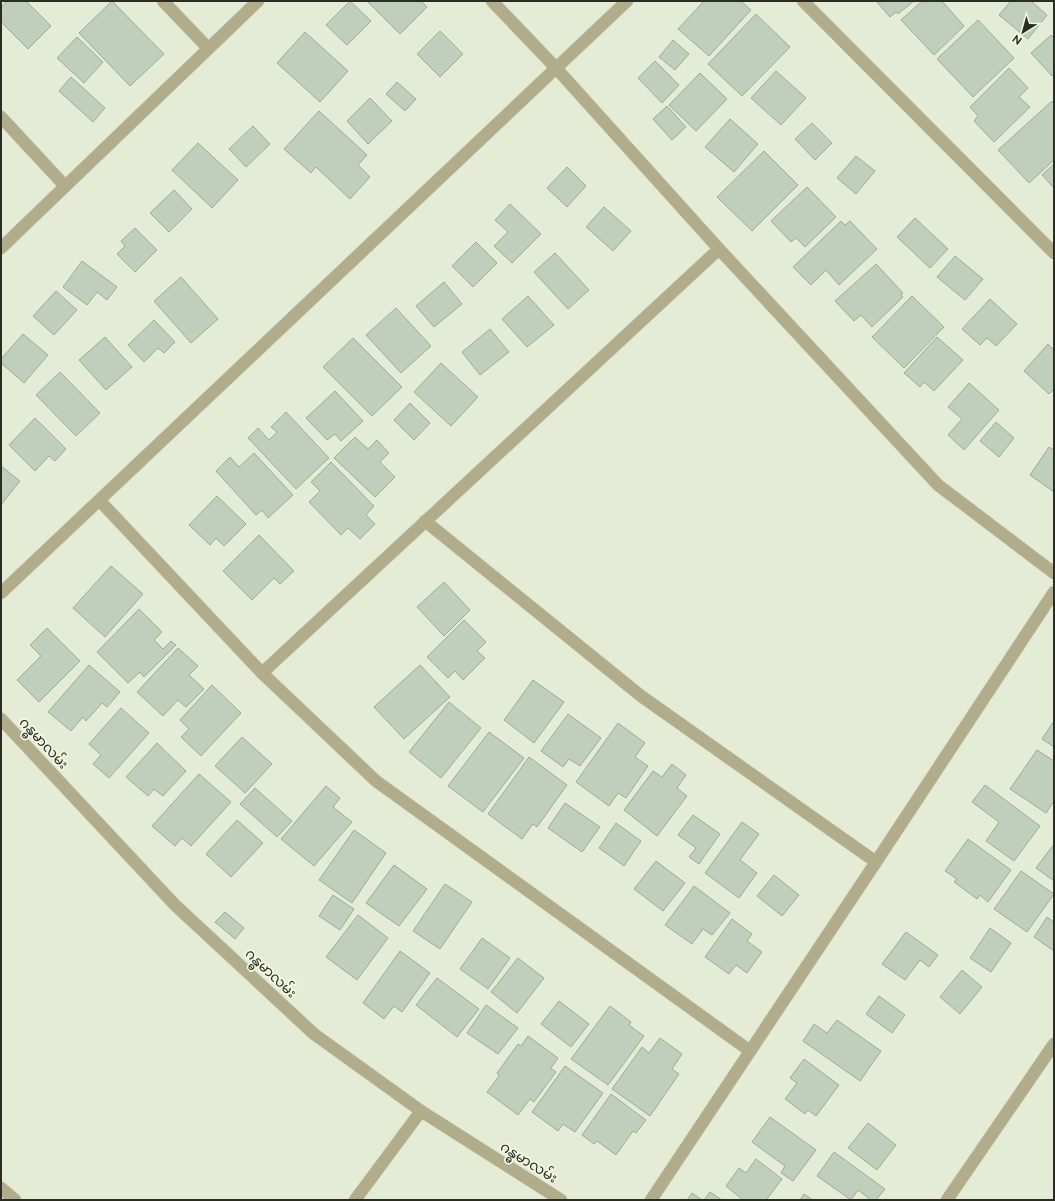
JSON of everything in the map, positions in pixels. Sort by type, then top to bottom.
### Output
[{"type":"street","points":[[163,1],[208,48]]},
{"type":"street","points":[[1,248],[258,1]]},
{"type":"street","points":[[492,1],[556,68],[938,486],[1054,573]]},
{"type":"street","points":[[1,593],[100,501],[626,1]]},
{"type":"street","points":[[803,1],[1054,253]]},
{"type":"street","points":[[1,117],[65,186]]},
{"type":"street","points":[[262,673],[720,249]]},
{"type":"street","points":[[100,501],[262,673],[376,781],[750,1051]]},
{"type":"street","points":[[425,521],[641,696],[876,862]]},
{"type":"street","points":[[651,1200],[1054,592]]},
{"type":"street","name":"ဂန္ဓမာလမ်း","points":[[1,719],[175,905],[314,1034],[421,1111],[561,1200]]},
{"type":"street","points":[[947,1200],[1054,1044]]},
{"type":"street","points":[[356,1200],[421,1111]]},
{"type":"street","points":[[1,1188],[15,1200]]},
{"type":"building","points":[[7,1],[26,1],[51,26],[28,49],[1,22],[1,7]]},
{"type":"building","points":[[112,1],[164,54],[130,86],[79,33]]},
{"type":"building","points":[[350,1],[371,21],[347,45],[326,25]]},
{"type":"building","points":[[367,1],[421,1],[427,7],[400,34]]},
{"type":"building","points":[[704,1],[741,1],[751,10],[709,56],[678,29]]},
{"type":"building","points":[[876,1],[914,1],[898,14],[896,12],[890,17]]},
{"type":"building","points":[[922,1],[942,1],[964,26],[934,55],[901,20]]},
{"type":"building","points":[[1011,1],[1031,1],[1047,15],[1028,39],[999,15]]},
{"type":"building","points":[[756,14],[790,47],[742,96],[708,64]]},
{"type":"building","points":[[978,20],[1014,58],[973,97],[937,59]]},
{"type":"building","points":[[440,31],[463,54],[440,77],[417,54]]},
{"type":"building","points":[[305,32],[348,71],[320,102],[277,63]]},
{"type":"building","points":[[1051,35],[1054,38],[1054,75],[1052,76],[1031,53]]},
{"type":"building","points":[[77,37],[103,62],[84,83],[57,58]]},
{"type":"building","points":[[673,40],[689,54],[675,70],[659,57]]},
{"type":"building","points":[[655,61],[679,85],[662,103],[638,78]]},
{"type":"building","points":[[1009,68],[1028,88],[1019,97],[1030,107],[994,142],[974,121],[978,116],[970,107]]},
{"type":"building","points":[[776,71],[806,98],[781,125],[751,98]]},
{"type":"building","points":[[700,73],[727,99],[696,131],[669,105]]},
{"type":"building","points":[[71,77],[105,108],[93,122],[59,91]]},
{"type":"building","points":[[397,82],[416,99],[405,111],[386,94]]},
{"type":"building","points":[[370,98],[392,121],[368,144],[347,121]]},
{"type":"building","points":[[1052,101],[1054,104],[1054,160],[1029,183],[998,150]]},
{"type":"building","points":[[667,106],[686,127],[672,140],[653,119]]},
{"type":"building","points":[[319,111],[367,155],[358,165],[370,177],[350,199],[316,167],[311,173],[284,149]]},
{"type":"building","points":[[730,119],[758,144],[734,172],[705,147]]},
{"type":"building","points":[[812,123],[832,143],[815,160],[795,139]]},
{"type":"building","points":[[253,126],[270,144],[246,167],[229,149]]},
{"type":"building","points":[[198,143],[238,180],[212,208],[172,170]]},
{"type":"building","points":[[764,151],[798,185],[752,231],[717,197]]},
{"type":"building","points":[[856,156],[875,171],[856,194],[837,178]]},
{"type":"building","points":[[1054,164],[1054,188],[1042,175]]},
{"type":"building","points":[[567,167],[586,186],[567,207],[547,188]]},
{"type":"building","points":[[807,187],[836,217],[805,247],[796,238],[791,242],[771,221]]},
{"type":"building","points":[[174,190],[192,209],[169,232],[150,213]]},
{"type":"building","points":[[510,204],[541,234],[512,263],[494,246],[508,232],[495,220]]},
{"type":"building","points":[[604,207],[631,231],[613,251],[586,227]]},
{"type":"building","points":[[915,218],[948,249],[930,268],[897,237]]},
{"type":"building","points":[[841,221],[845,225],[850,221],[877,249],[839,285],[826,270],[811,285],[793,267]]},
{"type":"building","points":[[135,228],[157,250],[135,272],[117,254],[125,246],[121,241]]},
{"type":"building","points":[[476,242],[497,263],[473,287],[452,266]]},
{"type":"building","points":[[555,253],[589,290],[568,309],[534,272]]},
{"type":"building","points":[[955,256],[983,279],[965,300],[937,277]]},
{"type":"building","points":[[82,261],[117,287],[107,300],[97,292],[87,305],[63,287]]},
{"type":"building","points":[[876,264],[903,293],[901,295],[903,297],[872,327],[861,315],[854,321],[835,301]]},
{"type":"building","points":[[181,277],[218,319],[191,343],[154,301]]},
{"type":"building","points":[[444,282],[462,304],[434,327],[416,306]]},
{"type":"building","points":[[56,291],[77,310],[54,335],[33,316]]},
{"type":"building","points":[[528,296],[554,325],[527,347],[502,319]]},
{"type":"building","points":[[912,296],[944,327],[904,368],[872,337]]},
{"type":"building","points":[[990,299],[1017,324],[996,346],[987,338],[980,345],[962,329]]},
{"type":"building","points":[[396,308],[431,346],[401,373],[366,335]]},
{"type":"building","points":[[154,320],[175,342],[164,353],[158,348],[144,362],[128,345]]},
{"type":"building","points":[[490,329],[509,352],[480,375],[462,352]]},
{"type":"building","points":[[23,334],[48,355],[24,383],[1,363],[1,359]]},
{"type":"building","points":[[105,337],[132,367],[106,390],[79,360]]},
{"type":"building","points":[[937,337],[963,360],[934,391],[924,382],[920,387],[904,373]]},
{"type":"building","points":[[353,338],[402,387],[372,416],[323,367]]},
{"type":"building","points":[[1048,344],[1054,350],[1054,389],[1049,394],[1024,371]]},
{"type":"building","points":[[441,363],[478,397],[451,426],[414,392]]},
{"type":"building","points":[[60,372],[100,413],[76,436],[36,395]]},
{"type":"building","points":[[969,383],[999,410],[964,450],[948,435],[962,419],[948,407]]},
{"type":"building","points":[[335,391],[363,421],[341,441],[335,434],[327,440],[306,418]]},
{"type":"building","points":[[410,403],[430,423],[414,440],[394,420]]},
{"type":"building","points":[[286,412],[329,458],[296,489],[248,438],[258,428],[269,440],[277,432],[271,427]]},
{"type":"building","points":[[35,418],[66,449],[55,461],[49,456],[35,471],[9,445]]},
{"type":"building","points":[[996,422],[1014,438],[999,457],[980,441]]},
{"type":"building","points":[[355,437],[368,449],[377,440],[389,453],[380,462],[395,477],[375,497],[334,458]]},
{"type":"building","points":[[1049,447],[1054,450],[1054,492],[1030,475]]},
{"type":"building","points":[[254,453],[293,495],[268,518],[262,510],[256,515],[216,471],[230,457],[239,467]]},
{"type":"building","points":[[331,462],[374,506],[366,515],[375,524],[360,539],[348,528],[341,535],[309,502],[320,491],[311,482]]},
{"type":"building","points":[[1,466],[20,481],[1,505]]},
{"type":"building","points":[[217,496],[246,524],[224,546],[216,538],[210,545],[189,525]]},
{"type":"building","points":[[259,535],[294,571],[280,584],[274,578],[252,600],[223,571]]},
{"type":"building","points":[[111,566],[143,594],[105,637],[73,608]]},
{"type":"building","points":[[444,582],[470,610],[444,636],[417,607]]},
{"type":"building","points":[[139,609],[162,632],[154,640],[163,649],[171,641],[176,645],[144,677],[140,672],[128,683],[97,652]]},
{"type":"building","points":[[464,620],[486,642],[477,651],[485,658],[463,680],[455,671],[448,678],[427,657]]},
{"type":"building","points":[[47,628],[80,661],[39,702],[17,680],[41,656],[30,645]]},
{"type":"building","points":[[178,648],[198,666],[189,675],[204,689],[186,707],[178,700],[163,716],[137,692]]},
{"type":"building","points":[[89,665],[120,692],[107,707],[102,703],[86,721],[83,717],[71,731],[48,712]]},
{"type":"building","points":[[420,665],[450,697],[404,739],[374,707]]},
{"type":"building","points":[[533,680],[564,702],[534,743],[504,720]]},
{"type":"building","points":[[212,685],[241,713],[201,756],[181,737],[189,729],[180,720]]},
{"type":"building","points":[[449,702],[481,728],[441,778],[409,752]]},
{"type":"building","points":[[121,708],[149,733],[109,778],[93,764],[101,755],[89,744]]},
{"type":"building","points":[[568,714],[601,738],[580,766],[569,759],[563,767],[541,751]]},
{"type":"building","points":[[1054,721],[1054,747],[1042,739]]},
{"type":"building","points":[[618,723],[645,743],[635,757],[648,766],[626,798],[618,793],[609,806],[576,782]]},
{"type":"building","points":[[489,732],[524,758],[483,812],[448,786]]},
{"type":"building","points":[[242,737],[272,764],[245,793],[215,766]]},
{"type":"building","points":[[157,743],[186,771],[163,796],[154,789],[148,796],[126,777]]},
{"type":"building","points":[[1037,750],[1054,761],[1054,801],[1046,813],[1010,789]]},
{"type":"building","points":[[529,757],[567,785],[537,827],[533,824],[522,839],[488,814]]},
{"type":"building","points":[[672,764],[686,775],[677,788],[687,796],[657,836],[624,810],[653,771],[662,777]]},
{"type":"building","points":[[199,774],[231,802],[191,846],[182,838],[175,846],[152,826]]},
{"type":"building","points":[[985,785],[1040,826],[1014,861],[986,841],[999,822],[972,802]]},
{"type":"building","points":[[326,786],[340,798],[333,807],[352,822],[314,866],[281,839]]},
{"type":"building","points":[[255,788],[292,821],[277,837],[240,804]]},
{"type":"building","points":[[565,803],[600,827],[582,852],[548,828]]},
{"type":"building","points":[[693,815],[720,834],[699,864],[689,857],[696,848],[678,835]]},
{"type":"building","points":[[237,820],[263,843],[231,877],[206,854]]},
{"type":"building","points":[[742,822],[759,834],[740,860],[757,873],[739,898],[705,873]]},
{"type":"building","points":[[616,823],[641,841],[624,866],[599,848]]},
{"type":"building","points":[[354,830],[386,853],[352,903],[319,880]]},
{"type":"building","points":[[968,839],[1011,870],[988,902],[980,895],[977,899],[954,882],[957,879],[945,871]]},
{"type":"building","points":[[1054,844],[1054,881],[1036,868]]},
{"type":"building","points":[[656,861],[685,883],[663,911],[634,889]]},
{"type":"building","points":[[394,865],[427,889],[399,926],[366,903]]},
{"type":"building","points":[[1021,871],[1054,894],[1027,932],[994,909]]},
{"type":"building","points":[[774,875],[799,895],[782,916],[757,896]]},
{"type":"building","points":[[445,884],[472,902],[440,949],[413,931]]},
{"type":"building","points":[[694,886],[730,913],[712,935],[703,929],[692,944],[665,925]]},
{"type":"building","points":[[333,895],[354,909],[340,930],[319,916]]},
{"type":"building","points":[[225,912],[244,928],[235,939],[215,922]]},
{"type":"building","points":[[358,915],[388,938],[357,980],[326,957]]},
{"type":"building","points":[[1047,917],[1054,922],[1054,951],[1034,937]]},
{"type":"building","points":[[732,919],[752,934],[747,941],[762,952],[747,973],[736,965],[729,974],[705,957]]},
{"type":"building","points":[[990,928],[1011,943],[991,972],[970,958]]},
{"type":"building","points":[[906,932],[938,955],[929,967],[920,960],[905,980],[882,964]]},
{"type":"building","points":[[482,938],[510,958],[488,989],[460,969]]},
{"type":"building","points":[[400,951],[430,973],[402,1012],[394,1006],[384,1019],[363,1003]]},
{"type":"building","points":[[518,958],[544,978],[517,1013],[491,992]]},
{"type":"building","points":[[962,970],[982,987],[960,1014],[940,997]]},
{"type":"building","points":[[437,978],[479,1009],[457,1037],[416,1005]]},
{"type":"building","points":[[879,996],[905,1015],[892,1033],[866,1014]]},
{"type":"building","points":[[559,1001],[589,1024],[571,1047],[541,1024]]},
{"type":"building","points":[[486,1005],[518,1028],[498,1054],[467,1033]]},
{"type":"building","points":[[610,1006],[631,1022],[629,1025],[644,1036],[608,1085],[571,1059]]},
{"type":"building","points":[[837,1020],[881,1051],[860,1081],[803,1041],[814,1024],[827,1033]]},
{"type":"building","points":[[528,1036],[558,1058],[551,1068],[556,1072],[534,1102],[530,1099],[518,1115],[487,1092],[499,1076],[497,1073],[518,1044],[521,1046]]},
{"type":"building","points":[[660,1038],[682,1054],[672,1069],[679,1074],[650,1116],[612,1089],[642,1047],[649,1053]]},
{"type":"building","points":[[804,1059],[839,1085],[816,1116],[808,1110],[805,1114],[785,1099],[797,1083],[790,1078]]},
{"type":"building","points":[[565,1066],[603,1093],[575,1132],[563,1124],[558,1131],[532,1112]]},
{"type":"building","points":[[611,1094],[646,1120],[636,1133],[633,1131],[616,1155],[597,1141],[594,1144],[582,1135]]},
{"type":"building","points":[[770,1117],[816,1150],[793,1181],[781,1173],[785,1166],[752,1142]]},
{"type":"building","points":[[868,1123],[896,1145],[877,1170],[848,1148]]},
{"type":"building","points":[[834,1152],[885,1189],[876,1200],[871,1200],[858,1190],[851,1200],[817,1176]]},
{"type":"building","points":[[756,1159],[782,1179],[767,1199],[768,1200],[743,1200],[726,1186],[739,1168],[746,1173]]},
{"type":"building","points":[[710,1192],[722,1200],[704,1200]]},
{"type":"building","points":[[692,1193],[702,1200],[687,1200]]},
{"type":"building","points":[[804,1194],[813,1200],[800,1200]]}]
